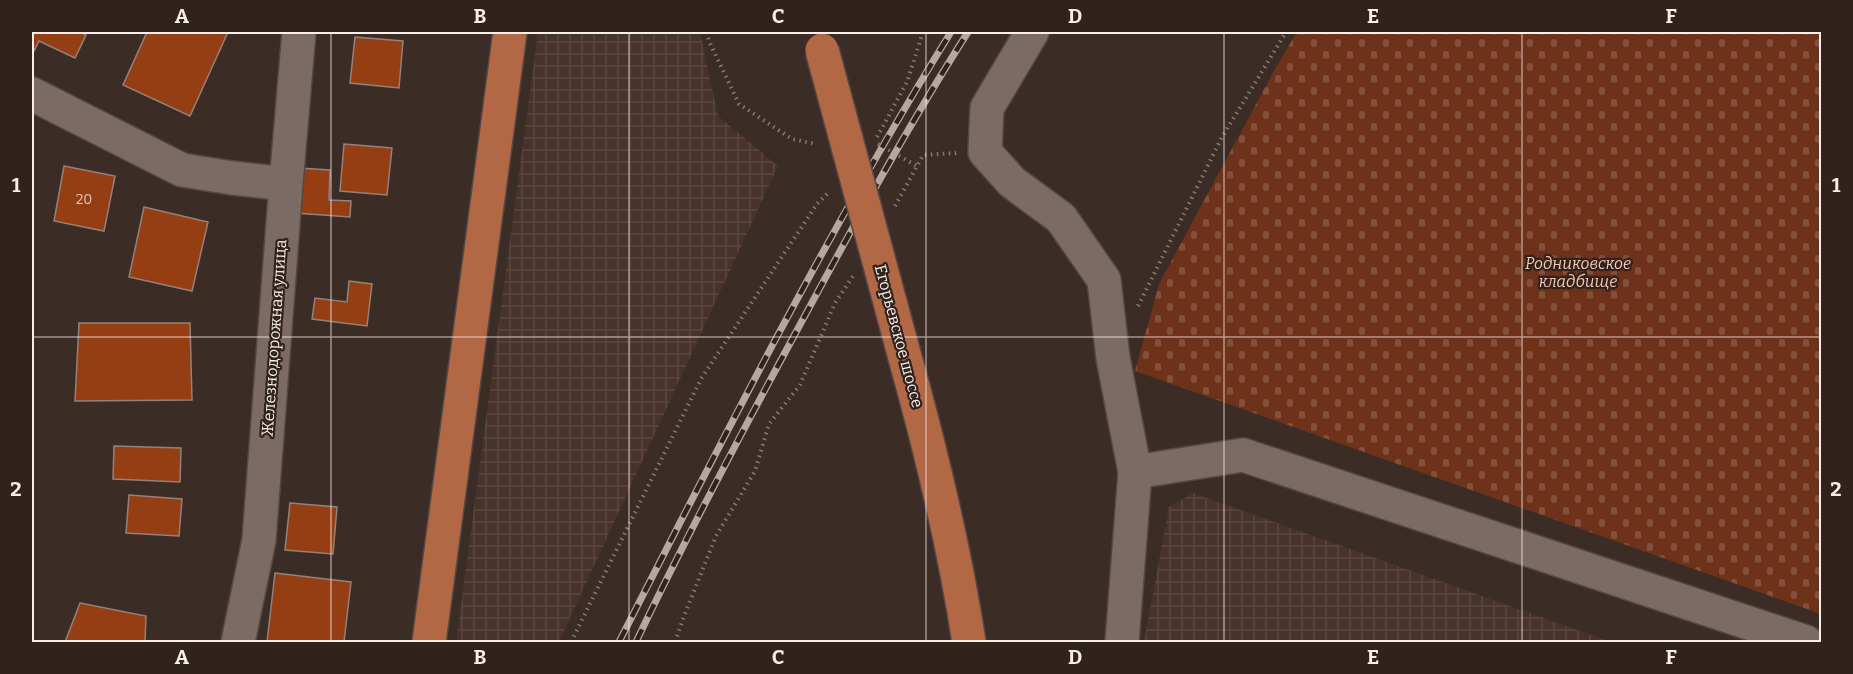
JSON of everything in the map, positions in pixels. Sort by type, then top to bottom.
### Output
[{"type":"main road","points":[[429,642],[510,32]]},
{"type":"main road","name":"Егорьевское шоссе","points":[[819,40],[944,506],[969,642]]},
{"type":"street","name":"Железнодорожная улица","points":[[238,642],[259,540],[299,32]]},
{"type":"street","points":[[1032,32],[987,108],[985,152],[1012,182],[1061,218],[1104,280],[1113,358],[1135,471],[1122,642]]},
{"type":"street","points":[[32,94],[182,170],[286,184]]},
{"type":"street","points":[[1135,471],[1243,455],[1806,642]]},
{"type":"path","points":[[707,32],[709,41],[739,104],[792,139],[822,146]]},
{"type":"path","points":[[870,148],[908,82],[924,32]]},
{"type":"path","points":[[1134,316],[1222,137],[1286,32]]},
{"type":"path","points":[[874,141],[916,166]]},
{"type":"path","points":[[894,208],[923,155],[985,152]]},
{"type":"path","points":[[571,642],[701,379],[817,204],[832,190]]},
{"type":"path","points":[[675,642],[716,536],[755,471],[769,424],[800,385],[835,303],[854,275]]},
{"type":"shaded area","points":[[538,32],[700,32],[718,116],[778,166],[559,642],[456,642]]},
{"type":"shaded area","points":[[1193,493],[1611,642],[1144,642],[1169,507]]},
{"type":"green space","name":"Родниковское кладбище","points":[[1297,32],[1821,32],[1821,614],[1135,371],[1159,284]]},
{"type":"building","points":[[32,32],[80,32],[86,35],[75,58],[39,41],[32,55]]},
{"type":"building","points":[[147,32],[228,32],[190,116],[123,85]]},
{"type":"building","points":[[355,37],[403,41],[399,88],[350,83]]},
{"type":"building","points":[[344,144],[392,148],[387,195],[340,191]]},
{"type":"building","points":[[64,166],[115,176],[104,231],[54,221]]},
{"type":"building","points":[[299,168],[330,170],[329,200],[351,201],[350,217],[295,213]]},
{"type":"building","points":[[144,207],[208,222],[192,291],[129,277]]},
{"type":"building","points":[[349,281],[372,284],[367,326],[312,319],[315,298],[347,302]]},
{"type":"building","points":[[79,323],[190,323],[192,400],[75,401]]},
{"type":"building","points":[[114,446],[181,448],[180,482],[113,479]]},
{"type":"building","points":[[129,495],[182,499],[179,536],[126,533]]},
{"type":"building","points":[[290,503],[337,507],[333,554],[285,550]]},
{"type":"building","points":[[275,573],[351,582],[344,642],[267,642]]},
{"type":"building","points":[[80,603],[146,616],[145,642],[65,642]]},
{"type":"railway","points":[[619,642],[738,410],[820,257],[862,181],[951,32]]},
{"type":"railway","points":[[636,642],[710,494],[831,267],[968,32]]}]
